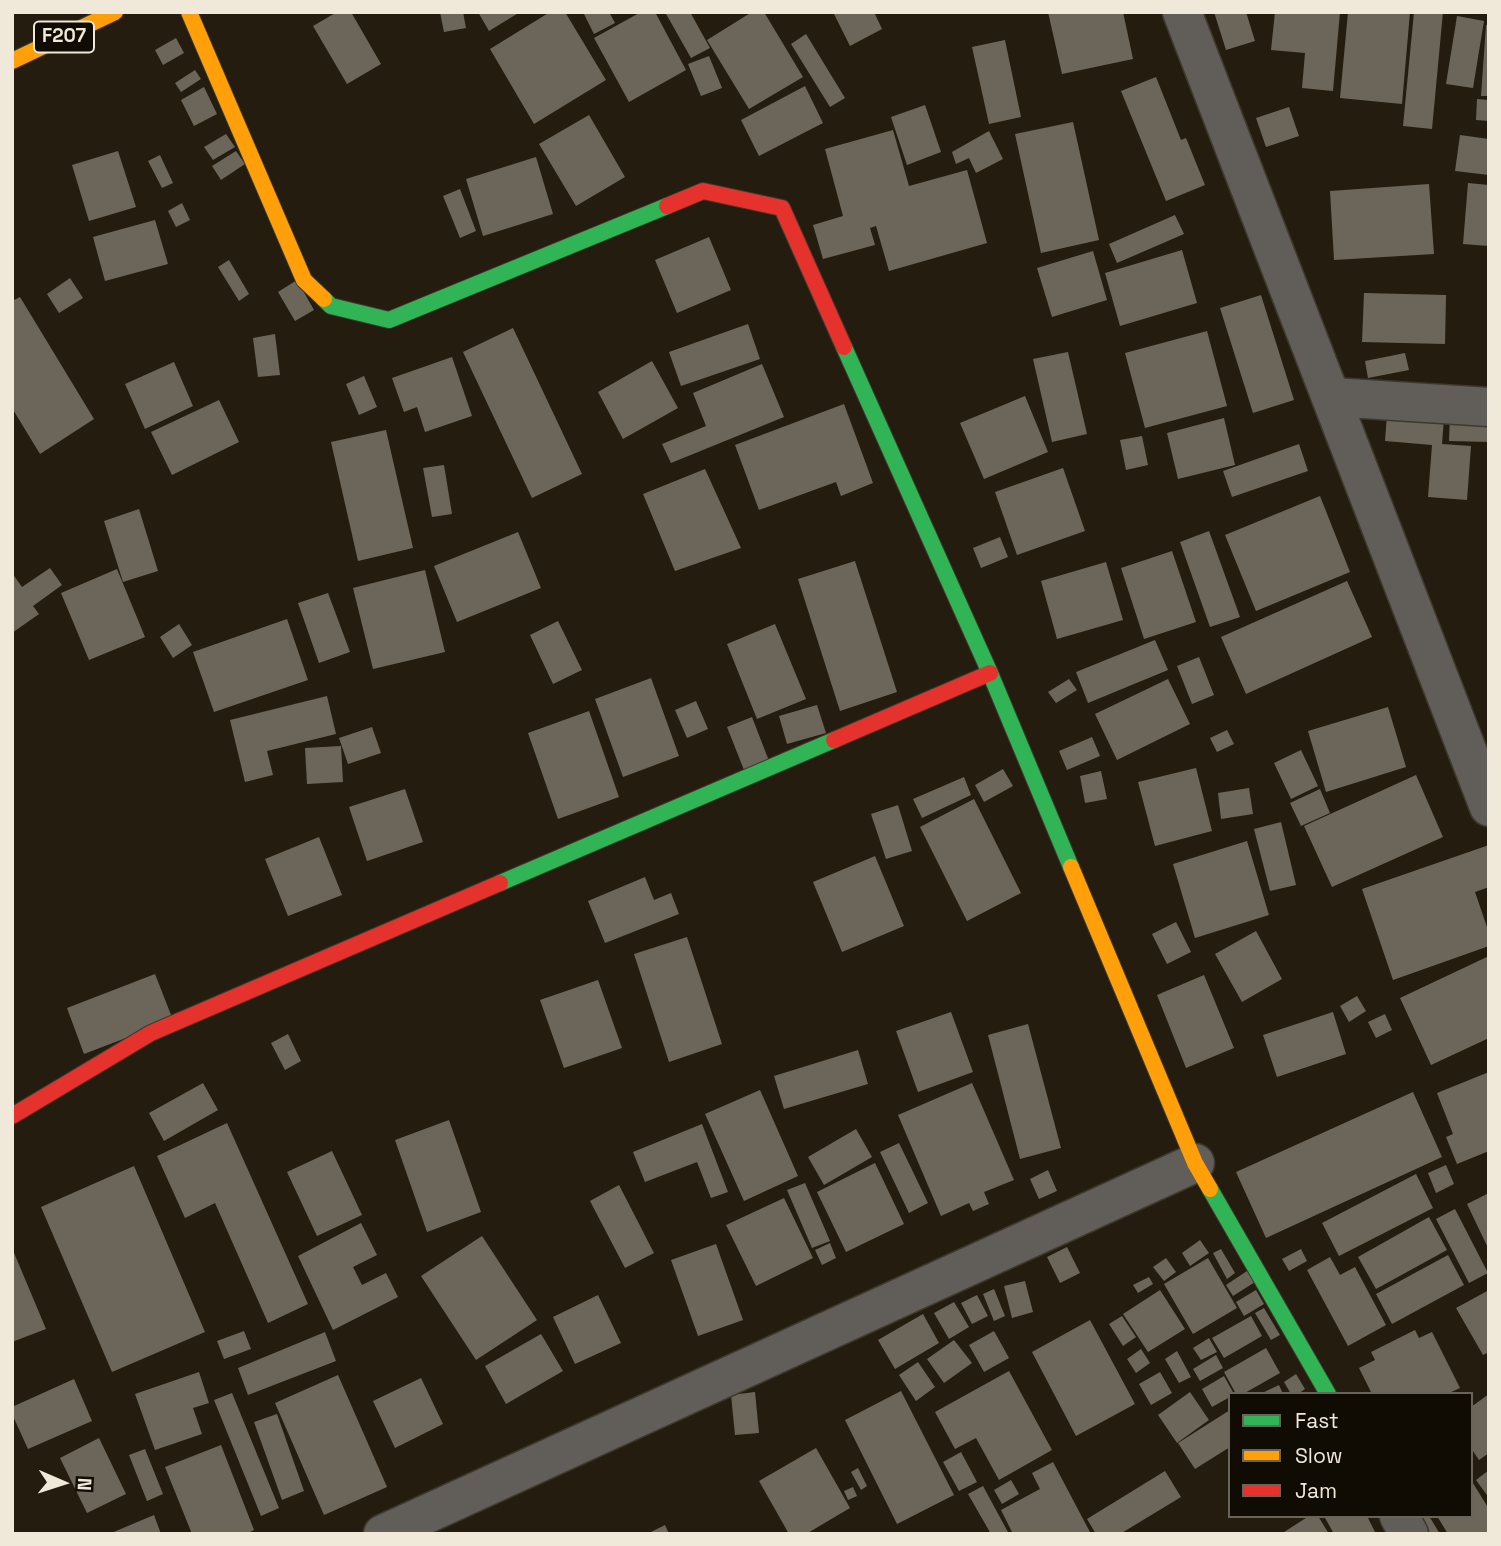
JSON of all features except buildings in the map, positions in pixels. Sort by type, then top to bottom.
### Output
[{"type":"street","name":"F207","points":[[12,61],[115,12]]},
{"type":"street","points":[[189,12],[304,280],[331,306],[389,320],[703,191],[782,208],[990,673],[1195,1163],[1327,1392]]},
{"type":"street","points":[[1182,12],[1489,807]]},
{"type":"street","points":[[1332,397],[1489,407]]},
{"type":"street","points":[[12,1116],[151,1033],[990,673]]},
{"type":"street","points":[[383,1534],[1195,1163]]},
{"type":"street","points":[[1400,1518],[1409,1534]]},
{"type":"traffic: fast","points":[[324,299],[331,306],[389,320],[667,206]]},
{"type":"traffic: fast","points":[[844,347],[990,673],[1071,867]]},
{"type":"traffic: fast","points":[[500,883],[834,740]]},
{"type":"traffic: fast","points":[[1210,1189],[1327,1392]]},
{"type":"traffic: slow","points":[[12,61],[115,12]]},
{"type":"traffic: slow","points":[[189,12],[304,280],[324,299]]},
{"type":"traffic: slow","points":[[1071,867],[1195,1163],[1210,1189]]},
{"type":"traffic: jam","points":[[667,206],[703,191],[782,208],[844,347]]},
{"type":"traffic: jam","points":[[834,740],[990,673]]},
{"type":"traffic: jam","points":[[12,1116],[151,1033],[500,883]]}]
